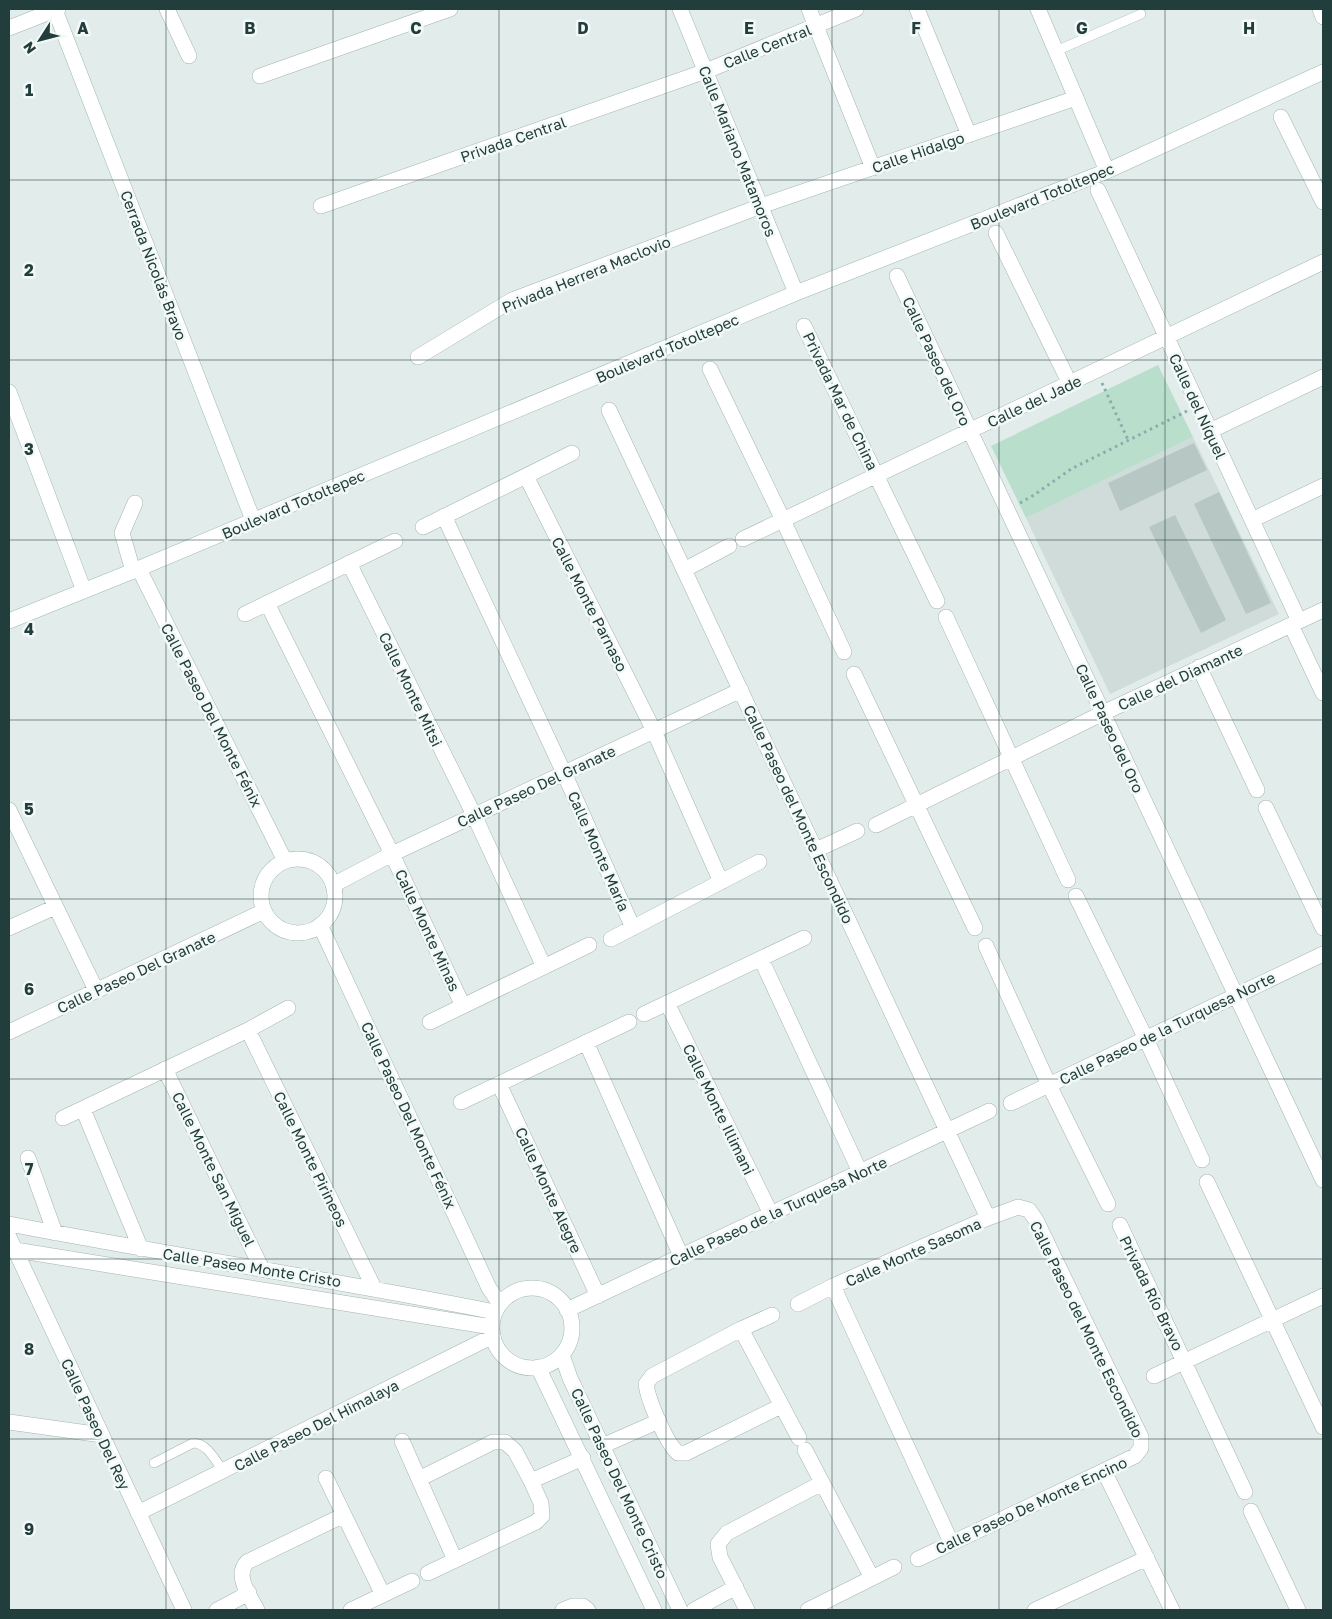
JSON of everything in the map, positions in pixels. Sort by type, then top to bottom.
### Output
[{"type":"street","points":[[9,28],[56,9]]},
{"type":"street","name":"Cerrada Nicolás Bravo","points":[[56,9],[253,520]]},
{"type":"street","points":[[167,9],[189,56]]},
{"type":"street","points":[[260,76],[450,9]]},
{"type":"street","name":"Calle Mariano Matamoros","points":[[680,9],[796,293]]},
{"type":"street","points":[[809,9],[872,168]]},
{"type":"street","name":"Calle Central","points":[[706,72],[856,9]]},
{"type":"street","points":[[917,9],[969,135]]},
{"type":"street","points":[[1038,9],[1107,171]]},
{"type":"street","points":[[1320,9],[1323,17]]},
{"type":"street","name":"Privada Central","points":[[321,206],[706,72]]},
{"type":"street","name":"Boulevard Totoltepec","points":[[9,620],[136,570],[796,293],[1107,171],[1323,72]]},
{"type":"street","name":"Calle Hidalgo","points":[[760,206],[1076,98]]},
{"type":"street","points":[[1281,117],[1323,202]]},
{"type":"street","name":"Calle del Níquel","points":[[1098,190],[1252,520],[1323,693]]},
{"type":"street","name":"Privada Herrera Maclovio","points":[[418,357],[512,300],[760,206]]},
{"type":"street","points":[[996,233],[1070,384]]},
{"type":"street","name":"Calle del Jade","points":[[743,539],[1323,262]]},
{"type":"street","name":"Calle Paseo del Oro","points":[[896,276],[1323,1180]]},
{"type":"street","name":"Privada Mar de China","points":[[804,326],[937,601]]},
{"type":"street","points":[[710,369],[844,652]]},
{"type":"street","points":[[1210,431],[1323,377]]},
{"type":"street","points":[[9,392],[84,591]]},
{"type":"street","name":"Calle Paseo del Monte Escondido","points":[[609,410],[988,1218]]},
{"type":"street","points":[[423,527],[572,453]]},
{"type":"street","name":"Calle Monte Parnaso","points":[[526,476],[654,731]]},
{"type":"street","points":[[1252,520],[1323,486]]},
{"type":"street","name":"Calle Paseo Del Monte Fénix","points":[[135,503],[122,533],[136,570],[285,861]]},
{"type":"street","points":[[444,516],[564,773]]},
{"type":"street","points":[[245,614],[395,541]]},
{"type":"street","points":[[684,570],[729,546]]},
{"type":"street","name":"Calle Monte Mitsi","points":[[349,563],[474,815]]},
{"type":"street","points":[[267,603],[392,854]]},
{"type":"street","name":"Calle del Diamante","points":[[876,825],[1103,713],[1323,610]]},
{"type":"street","points":[[946,617],[1068,880]]},
{"type":"street","points":[[1199,667],[1257,790]]},
{"type":"street","points":[[854,674],[975,928]]},
{"type":"street","name":"Calle Paseo Del Granate","points":[[333,885],[392,854],[741,690]]},
{"type":"street","points":[[654,731],[721,882]]},
{"type":"street","name":"Calle Monte María","points":[[564,773],[633,928]]},
{"type":"street","points":[[1266,808],[1323,928]]},
{"type":"street","points":[[474,815],[544,967]]},
{"type":"street","points":[[10,817],[96,990]]},
{"type":"street","points":[[816,850],[857,831]]},
{"type":"street","name":"Calle Monte Minas","points":[[392,854],[463,1006]]},
{"type":"street","points":[[309,860],[328,874],[333,885],[335,896],[333,907],[328,917],[320,925],[310,930],[299,932],[279,927],[270,920],[264,911],[261,900],[262,887],[266,876],[274,867],[285,861],[309,860]]},
{"type":"street","points":[[611,939],[760,862]]},
{"type":"street","points":[[1076,896],[1146,1039],[1202,1160]]},
{"type":"street","points":[[9,928],[55,907]]},
{"type":"street","name":"Calle Paseo Del Granate","points":[[9,1032],[264,911]]},
{"type":"street","name":"Calle Paseo Del Monte Fénix","points":[[320,925],[497,1308]]},
{"type":"street","points":[[644,1014],[804,938]]},
{"type":"street","points":[[430,1022],[590,945]]},
{"type":"street","points":[[986,946],[1050,1085],[1108,1204]]},
{"type":"street","name":"Calle Paseo de la Turquesa Norte","points":[[1012,1103],[1323,954]]},
{"type":"street","points":[[761,959],[860,1172]]},
{"type":"street","name":"Calle Monte Illimani","points":[[667,1004],[771,1214]]},
{"type":"street","points":[[63,1118],[248,1030],[288,1008]]},
{"type":"street","points":[[461,1102],[629,1022]]},
{"type":"street","name":"Calle Monte Pirineos","points":[[248,1030],[374,1288]]},
{"type":"street","points":[[586,1042],[681,1256]]},
{"type":"street","name":"Calle Monte San Miguel","points":[[165,1070],[262,1269]]},
{"type":"street","name":"Calle Monte Alegre","points":[[499,1084],[598,1296]]},
{"type":"street","points":[[82,1109],[141,1249]]},
{"type":"street","name":"Calle Paseo de la Turquesa Norte","points":[[567,1310],[989,1111]]},
{"type":"street","points":[[28,1158],[55,1233]]},
{"type":"street","points":[[1207,1182],[1323,1426]]},
{"type":"street","name":"Calle Monte Sasoma","points":[[798,1304],[834,1286],[988,1218],[1018,1207],[1029,1210]]},
{"type":"street","name":"Calle Paseo del Monte Escondido","points":[[1029,1210],[1036,1220],[1141,1436],[1141,1448]]},
{"type":"street","name":"Calle Paseo Monte Cristo","points":[[9,1224],[141,1249],[497,1308]]},
{"type":"street","name":"Privada Río Bravo","points":[[1120,1225],[1245,1492]]},
{"type":"street","name":"Calle Paseo Monte Cristo","points":[[11,1245],[492,1332]]},
{"type":"street","name":"Calle Paseo Del Rey","points":[[11,1245],[184,1610]]},
{"type":"street","points":[[834,1286],[951,1542]]},
{"type":"street","points":[[520,1289],[546,1290],[557,1296],[567,1310],[571,1318],[572,1331],[569,1344],[562,1355],[555,1361],[538,1367],[526,1368],[514,1364],[497,1348],[492,1332],[497,1308],[509,1295],[520,1289]]},
{"type":"street","points":[[1154,1376],[1323,1296]]},
{"type":"street","points":[[772,1315],[741,1329],[652,1376],[646,1384],[659,1421],[672,1448],[678,1453],[686,1453],[781,1406]]},
{"type":"street","points":[[741,1329],[872,1578]]},
{"type":"street","name":"Calle Paseo Del Himalaya","points":[[138,1513],[492,1332]]},
{"type":"street","name":"Calle Paseo Del Monte Cristo","points":[[562,1355],[570,1378],[680,1610]]},
{"type":"street","name":"Calle Paseo Del Monte Cristo","points":[[538,1367],[654,1610]]},
{"type":"street","points":[[602,1446],[659,1421]]},
{"type":"street","points":[[9,1422],[102,1436]]},
{"type":"street","points":[[402,1441],[455,1560]]},
{"type":"street","points":[[419,1479],[493,1442],[505,1442],[515,1451],[541,1503],[542,1516],[536,1522],[428,1573]]},
{"type":"street","name":"Calle Paseo De Monte Encino","points":[[918,1559],[1135,1456],[1141,1448]]},
{"type":"street","points":[[530,1481],[583,1458]]},
{"type":"street","points":[[1104,1471],[1172,1610]]},
{"type":"street","points":[[326,1478],[383,1595]]},
{"type":"street","points":[[748,1610],[720,1557],[718,1544],[727,1533],[822,1483]]},
{"type":"street","points":[[1252,1511],[1298,1610]]},
{"type":"street","points":[[256,1610],[241,1576],[242,1567],[247,1562],[344,1515]]},
{"type":"street","points":[[1035,1610],[1147,1558]]},
{"type":"street","points":[[808,1610],[894,1567]]},
{"type":"street","points":[[351,1610],[412,1581]]},
{"type":"street","points":[[694,1610],[736,1587]]},
{"type":"street","points":[[217,1610],[249,1593]]},
{"type":"street","points":[[563,1610],[573,1606],[583,1606],[588,1610]]},
{"type":"lane","points":[[1056,51],[1141,14]]},
{"type":"lane","points":[[154,1463],[193,1443],[199,1443],[204,1446],[223,1471]]},
{"type":"path","points":[[1097,371],[1128,440]]},
{"type":"path","points":[[1008,510],[1034,495],[1071,469],[1198,406]]},
{"type":"shaded area","points":[[1193,437],[1279,614],[1110,694],[1026,518]]},
{"type":"green space","points":[[1158,365],[1193,437],[1026,518],[991,446]]},
{"type":"building","points":[[1194,443],[1207,470],[1120,511],[1108,483]]},
{"type":"building","points":[[1219,492],[1271,603],[1246,614],[1194,504]]},
{"type":"building","points":[[1175,515],[1226,620],[1201,633],[1149,527]]}]
